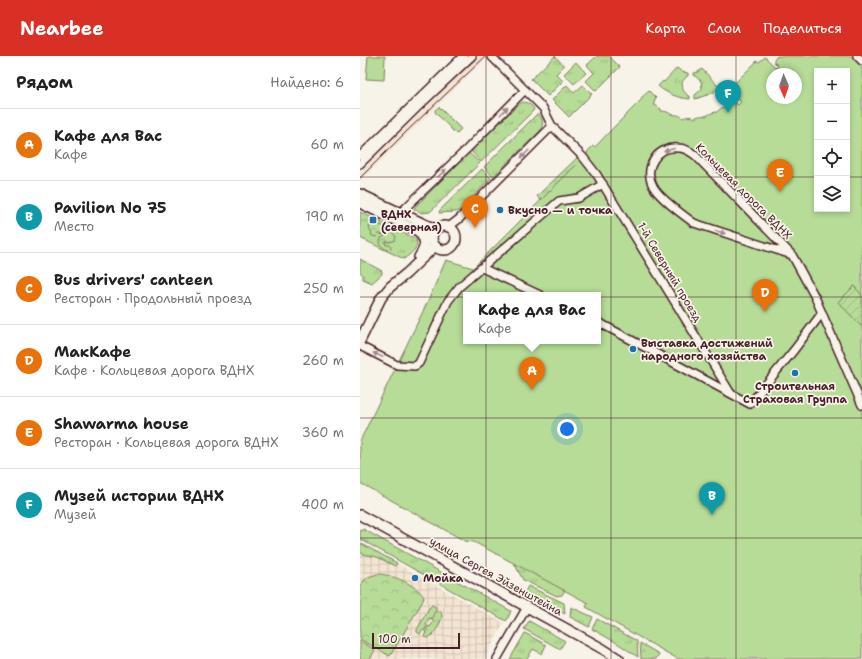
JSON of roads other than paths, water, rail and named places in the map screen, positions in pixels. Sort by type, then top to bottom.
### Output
[{"type":"main road","points":[[360,194],[400,213],[434,238],[438,248],[444,250],[452,248],[456,241],[455,231],[450,226],[440,226],[434,238],[414,266],[390,287],[381,298],[360,341]]},
{"type":"main road","points":[[363,205],[434,238]]},
{"type":"main road","points":[[414,266],[425,245],[424,238],[419,232]]},
{"type":"main road","name":"улица Сергея Эйзенштейна","points":[[360,515],[619,659]]},
{"type":"street","points":[[360,156],[463,56]]},
{"type":"street","points":[[360,164],[472,56]]},
{"type":"street","name":"1-й Северный проезд","points":[[491,56],[544,109],[552,126],[583,157],[597,175],[730,392]]},
{"type":"street","points":[[857,56],[862,61]]},
{"type":"street","points":[[363,205],[379,208],[394,214],[400,213],[467,149],[525,90]]},
{"type":"street","points":[[450,226],[459,219],[552,126]]},
{"type":"street","name":"Кольцевая дорога ВДНХ","points":[[792,254],[694,223],[682,215],[653,187],[649,170],[652,162],[659,154],[667,149],[677,147],[686,149],[703,162],[792,254],[815,297],[862,404]]},
{"type":"street","points":[[360,346],[397,364],[415,366],[418,363],[448,301],[459,287],[559,201],[579,198],[603,184]]},
{"type":"street","points":[[763,245],[772,243],[774,234]]},
{"type":"street","points":[[482,268],[534,292]]},
{"type":"street","points":[[601,324],[750,404],[822,313]]},
{"type":"street","points":[[497,659],[527,607]]},
{"type":"tram line","points":[[360,178],[486,56]]},
{"type":"place","name":"Музей истории ВДНХ","points":[[728,113]]},
{"type":"place","name":"Shawarma house","points":[[780,192]]},
{"type":"place","name":"Вкусно — и точка","points":[[500,210]]},
{"type":"place","name":"ВДНХ (северная)","points":[[373,220]]},
{"type":"place","name":"Bus drivers' canteen","points":[[475,228]]},
{"type":"place","name":"МакКафе","points":[[765,312]]},
{"type":"place","name":"Выставка достижений народного хозяйства","points":[[633,349]]},
{"type":"place","name":"Строительная Страховая Группа","points":[[795,373]]},
{"type":"place","name":"Кафе для Вас","points":[[532,390]]},
{"type":"place","name":"Pavilion No 75","points":[[712,515]]},
{"type":"place","name":"Мойка","points":[[415,578]]}]
